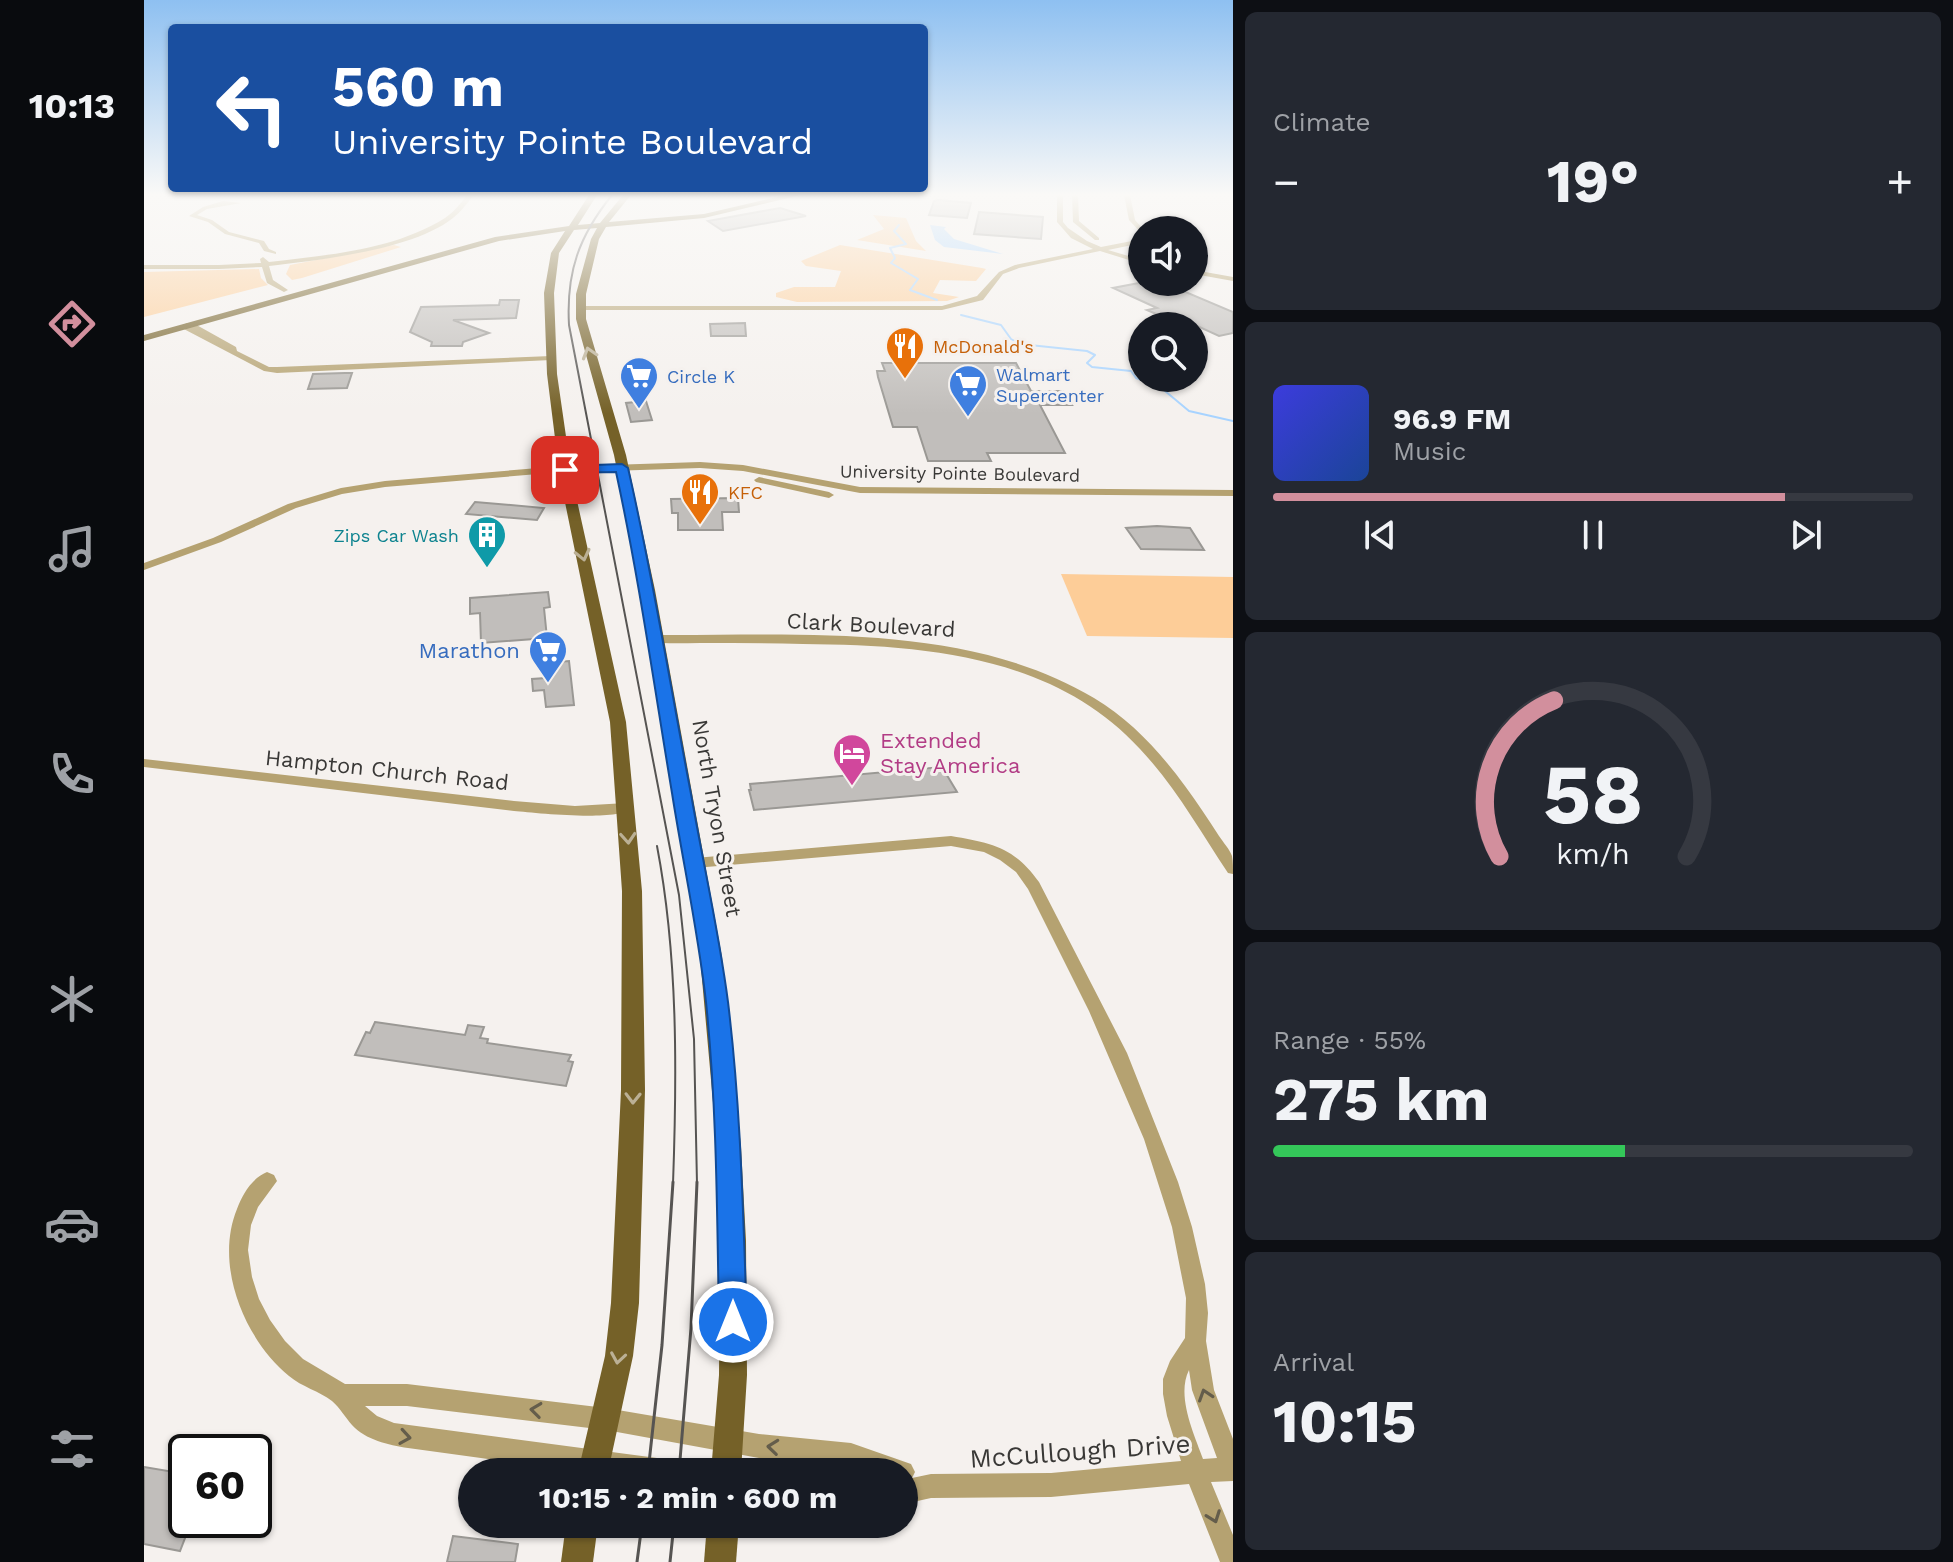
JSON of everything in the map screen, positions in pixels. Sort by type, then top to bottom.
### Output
[{"type":"main road","points":[[144,328],[363,268]]},
{"type":"main road","points":[[304,293],[305,288],[364,268]]},
{"type":"main road","points":[[144,338],[394,268]]},
{"type":"main road","points":[[551,268],[551,358],[566,474],[618,722],[632,891],[632,1152],[625,1303],[619,1356],[596,1458]]},
{"type":"main road","name":"North Tryon Street","points":[[589,268],[580,308],[584,338],[622,472],[656,639],[717,1003],[729,1147],[733,1256],[733,1375],[727,1458]]},
{"type":"main road","points":[[217,318],[293,290],[288,288]]},
{"type":"main road","points":[[577,1562],[580,1538]]},
{"type":"main road","points":[[720,1562],[722,1538]]},
{"type":"street","points":[[170,268],[219,268]]},
{"type":"street","points":[[266,268],[270,281],[288,288]]},
{"type":"street","points":[[276,268],[279,279],[288,288]]},
{"type":"street","points":[[580,308],[948,308],[980,298],[998,276],[1012,268]]},
{"type":"street","points":[[1208,270],[1233,276]]},
{"type":"street","points":[[1208,272],[1233,276]]},
{"type":"street","points":[[187,326],[267,369],[551,358]]},
{"type":"street","name":"University Pointe Boulevard","points":[[144,567],[328,494],[377,485],[475,478],[622,472],[724,474],[801,491],[851,497],[1233,495]]},
{"type":"street","name":"Clark Boulevard","points":[[656,639],[910,643],[972,652],[1029,670],[1080,695],[1127,727],[1169,776],[1233,869]]},
{"type":"street","name":"Hampton Church Road","points":[[144,763],[514,806],[575,811],[626,808]]},
{"type":"street","points":[[695,863],[939,840],[987,847],[1021,868],[1044,904],[1098,1012],[1156,1143],[1191,1269],[1198,1319],[1195,1341],[1203,1390],[1233,1468]]},
{"type":"street","points":[[267,1181],[254,1195],[237,1243],[248,1298],[275,1348],[296,1368],[342,1395],[361,1419],[390,1435],[537,1458]]},
{"type":"street","points":[[1195,1341],[1177,1368],[1173,1383],[1183,1430],[1232,1562]]},
{"type":"street","name":"McCullough Drive","points":[[342,1395],[407,1395],[606,1419],[860,1458]]},
{"type":"street","name":"McCullough Drive","points":[[918,1489],[931,1486],[1051,1485],[1233,1468]]},
{"type":"street","name":"McCullough Drive","points":[[918,1479],[931,1486]]},
{"type":"shaded area","points":[[289,268],[334,268],[292,280],[286,274]]},
{"type":"shaded area","points":[[819,268],[986,269],[976,281],[940,280],[933,293],[959,297],[947,301],[797,302],[776,297],[776,293],[794,287],[835,287],[841,271]]},
{"type":"shaded area","points":[[259,269],[261,278],[268,285],[144,317],[144,272]]},
{"type":"shaded area","points":[[1061,574],[1233,577],[1233,638],[1087,636]]},
{"type":"building","points":[[1128,285],[1128,295],[1113,288]]},
{"type":"building","points":[[1131,296],[1195,296],[1233,312],[1233,333],[1219,336],[1208,331],[1208,312],[1147,310],[1157,308]]},
{"type":"building","points":[[500,300],[519,300],[516,318],[453,320],[489,333],[463,342],[462,346],[431,346],[432,342],[410,332],[421,307],[499,305]]},
{"type":"building","points":[[745,323],[746,336],[711,336],[710,324]]},
{"type":"building","name":"Walmart Supercenter","points":[[882,363],[1016,363],[1031,391],[1063,391],[1072,405],[1040,405],[1065,453],[987,453],[991,461],[928,461],[917,427],[893,427],[878,377],[877,371],[885,371]]},
{"type":"building","points":[[352,373],[347,388],[308,389],[313,374]]},
{"type":"building","name":"Circle K","points":[[646,401],[652,420],[631,422],[626,403]]},
{"type":"building","points":[[738,498],[739,512],[722,512],[723,530],[678,530],[678,513],[672,513],[671,499]]},
{"type":"building","points":[[475,502],[544,508],[537,520],[466,514]]},
{"type":"building","points":[[1126,528],[1190,528],[1204,550],[1141,549]]},
{"type":"building","points":[[548,592],[550,607],[544,608],[547,638],[481,643],[480,613],[470,614],[470,598]]},
{"type":"building","name":"Marathon","points":[[569,661],[574,705],[546,707],[544,690],[533,691],[532,679],[546,678],[544,663]]},
{"type":"building","name":"Extended Stay America","points":[[942,767],[957,792],[754,810],[749,790],[750,784]]},
{"type":"building","points":[[375,1022],[465,1035],[468,1025],[484,1027],[480,1038],[488,1039],[487,1043],[571,1055],[568,1061],[573,1062],[566,1086],[355,1055],[366,1032],[370,1033]]},
{"type":"building","points":[[144,1467],[168,1471],[168,1538],[185,1538],[180,1551],[144,1544]]},
{"type":"building","points":[[453,1536],[518,1544],[515,1562],[447,1562]]},
{"type":"waterway","points":[[899,268],[918,279],[910,290],[937,300]]},
{"type":"waterway","points":[[961,315],[1001,325],[1011,339],[1020,344],[1087,351],[1095,355],[1087,363],[1092,367],[1131,371],[1136,378],[1159,386],[1189,411],[1233,421]]},
{"type":"tram line","points":[[574,268],[569,325],[679,895],[694,1039],[697,1183]]},
{"type":"tram line","points":[[657,846],[672,972],[673,1184]]},
{"type":"tram line","points":[[650,1458],[662,1345],[673,1182]]},
{"type":"tram line","points":[[680,1458],[691,1328],[697,1183]]},
{"type":"tram line","points":[[637,1562],[640,1538]]},
{"type":"tram line","points":[[670,1562],[673,1538]]},
{"type":"place","name":"McDonald's","points":[[905,380]]},
{"type":"place","name":"Circle K","points":[[639,410]]},
{"type":"place","name":"Walmart Supercenter","points":[[968,418]]},
{"type":"place","name":"KFC","points":[[700,526]]},
{"type":"place","name":"Zips Car Wash","points":[[487,569]]},
{"type":"place","name":"Marathon","points":[[548,684]]},
{"type":"place","name":"Extended Stay America","points":[[852,787]]},
{"type":"route","points":[[565,470],[622,468],[648,590],[717,1003],[729,1147],[733,1322]]}]
